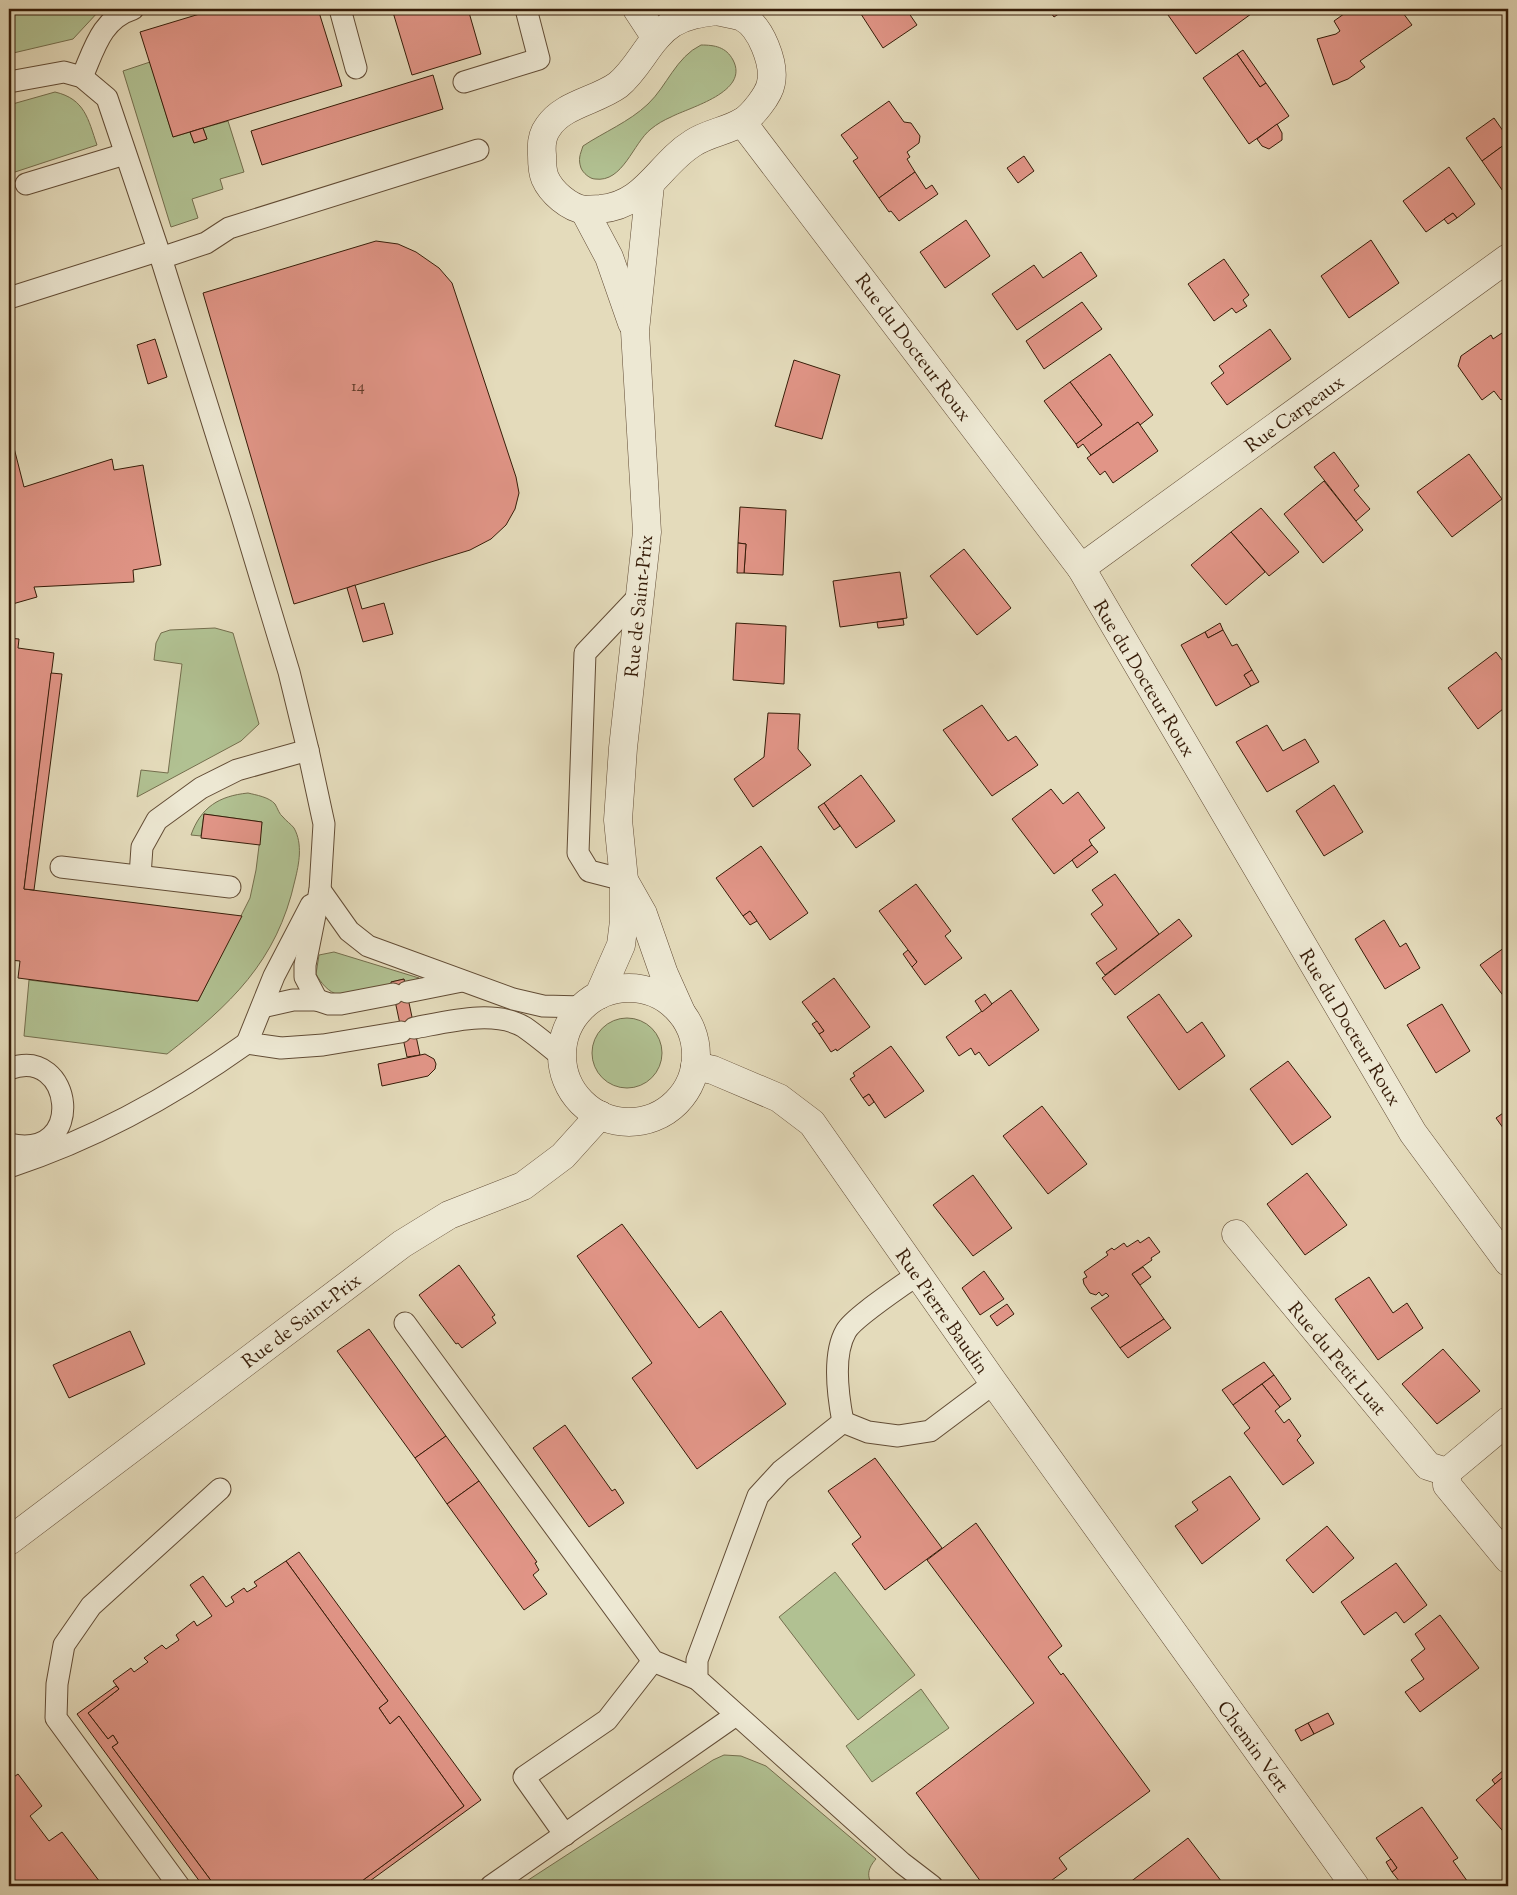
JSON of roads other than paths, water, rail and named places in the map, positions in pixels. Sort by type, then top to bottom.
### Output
[{"type":"street","points":[[638,9],[656,38]]},
{"type":"street","points":[[716,11],[745,13],[758,32],[769,56],[771,83],[762,101],[742,122],[693,143],[674,158],[650,185],[628,201],[609,208],[584,210],[565,202],[552,189],[545,178],[541,142],[548,127],[562,112],[603,95],[620,84],[636,66],[656,38],[672,24],[693,14],[716,11]]},
{"type":"street","name":"Rue du Docteur Roux","points":[[742,122],[1080,568],[1414,1133],[1508,1262]]},
{"type":"street","name":"Rue de Saint-Prix","points":[[592,1001],[621,945],[624,921],[624,880],[618,820],[623,748],[639,596],[645,565],[647,532],[635,331],[650,185]]},
{"type":"street","name":"Rue de Saint-Prix","points":[[584,210],[609,257],[635,331]]},
{"type":"street","name":"Rue Carpeaux","points":[[1080,568],[1508,258]]},
{"type":"street","name":"Rue de Saint-Prix","points":[[624,880],[642,914],[664,974],[683,1015]]},
{"type":"street","points":[[627,988],[642,990],[658,995],[672,1003],[683,1015],[692,1030],[696,1048],[695,1066],[689,1086],[676,1103],[660,1114],[640,1121],[619,1121],[600,1115],[583,1103],[570,1087],[561,1056],[566,1032],[575,1015],[592,1001],[611,990],[627,988]]},
{"type":"street","name":"Rue Pierre Baudin","points":[[695,1066],[714,1070],[779,1098],[812,1123],[1152,1605]]},
{"type":"street","name":"Rue de Saint-Prix","points":[[9,1540],[402,1244],[449,1215],[523,1186],[563,1156],[600,1115]]},
{"type":"street","name":"Rue du Petit Luat","points":[[1236,1234],[1428,1466],[1447,1472]]},
{"type":"street","points":[[1508,1421],[1447,1472],[1447,1485],[1508,1559]]},
{"type":"street","name":"Chemin Vert","points":[[1152,1605],[1355,1886]]},
{"type":"lane","points":[[82,78],[104,28],[125,11],[133,9]]},
{"type":"lane","points":[[340,9],[356,68]]},
{"type":"lane","points":[[464,82],[539,59],[526,9]]},
{"type":"lane","points":[[9,82],[64,72],[82,78],[107,98],[159,254],[262,579],[289,672],[308,750],[324,824],[320,890],[305,965],[305,977],[317,1000]]},
{"type":"lane","points":[[9,298],[159,254],[206,243],[228,228],[478,150]]},
{"type":"lane","points":[[26,184],[125,154]]},
{"type":"lane","points":[[624,880],[589,871],[578,853],[585,652],[639,596]]},
{"type":"lane","points":[[140,876],[142,847],[157,820],[201,788],[237,770],[308,750]]},
{"type":"lane","points":[[61,867],[230,887]]},
{"type":"lane","points":[[320,890],[348,931],[368,946],[513,999],[543,1006],[592,1001]]},
{"type":"lane","points":[[9,1166],[46,1147],[135,1113],[176,1091],[247,1043],[274,976],[320,890]]},
{"type":"lane","points":[[262,1007],[293,1000],[317,1000],[329,1004],[341,1004],[462,981]]},
{"type":"lane","points":[[247,1043],[281,1048],[314,1046],[475,1017],[506,1020],[523,1027],[561,1056]]},
{"type":"lane","points":[[9,1069],[29,1066],[42,1071],[53,1079],[61,1091],[64,1105],[62,1119],[46,1147]]},
{"type":"lane","points":[[9,1144],[46,1147]]},
{"type":"lane","points":[[843,1422],[838,1394],[838,1359],[846,1330],[862,1315],[918,1274]]},
{"type":"lane","points":[[404,1323],[653,1661],[697,1679],[902,1863],[932,1886]]},
{"type":"lane","points":[[843,1422],[868,1432],[898,1436],[930,1431],[994,1383]]},
{"type":"lane","points":[[697,1679],[697,1660],[758,1496],[781,1471],[843,1422]]},
{"type":"lane","points":[[180,1886],[56,1718],[57,1684],[64,1645],[90,1606],[220,1488]]},
{"type":"lane","points":[[565,1835],[524,1777],[607,1720],[653,1661]]},
{"type":"lane","points":[[492,1886],[736,1715]]}]
